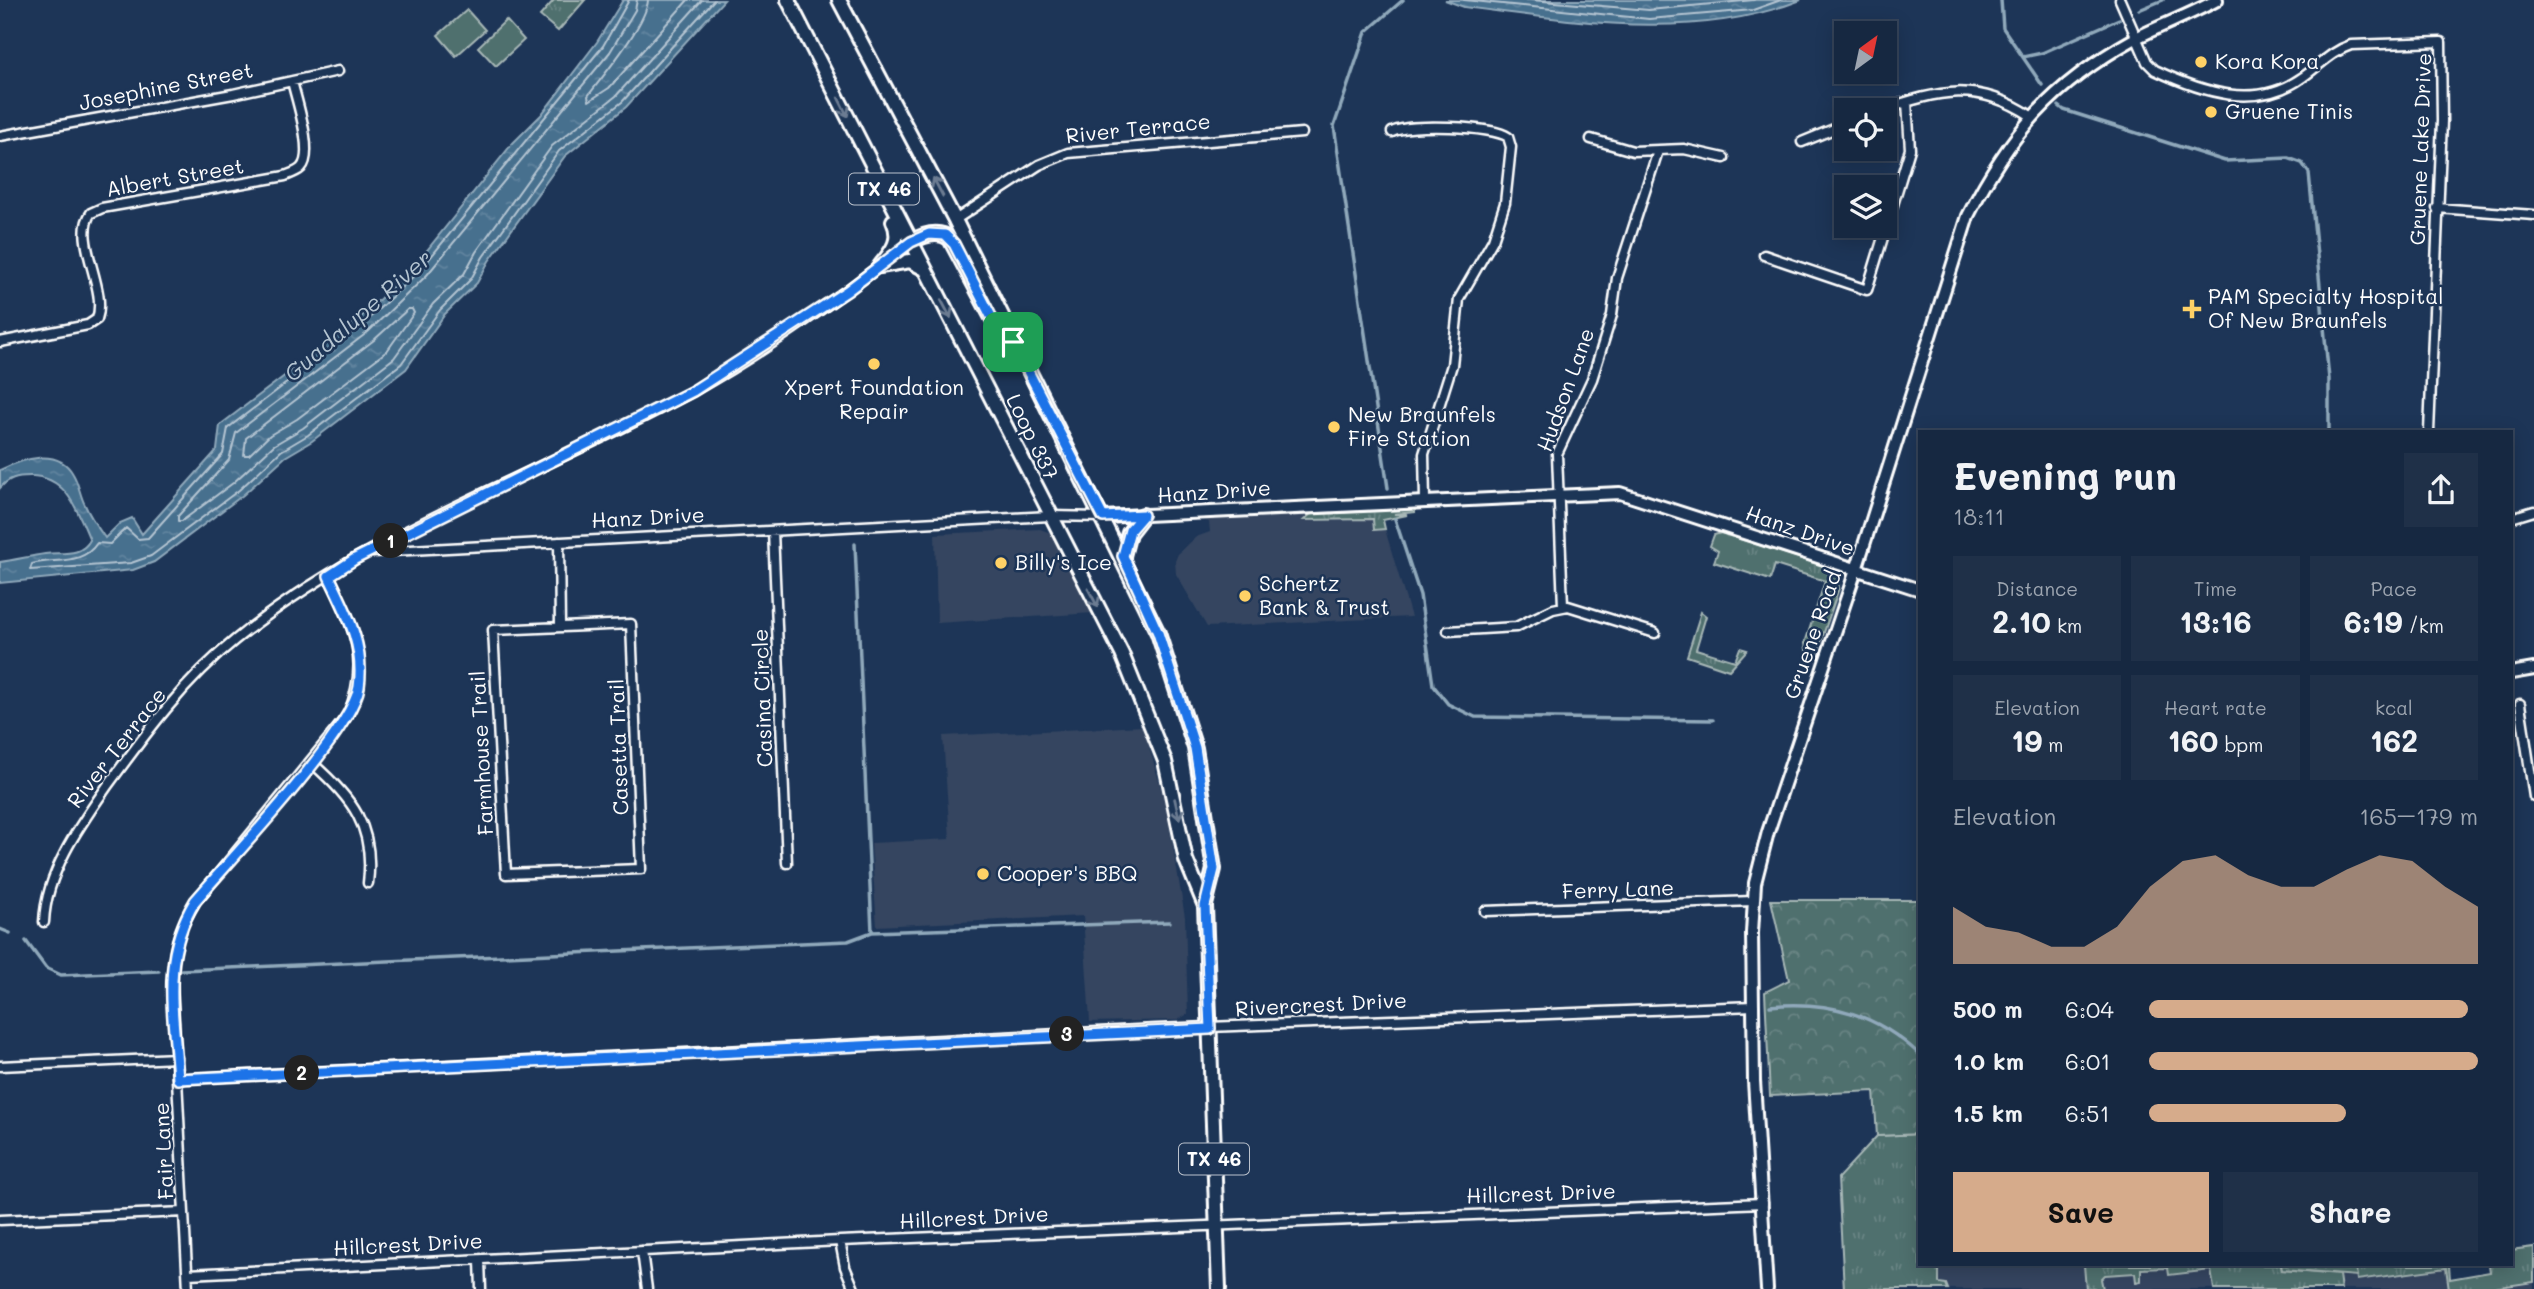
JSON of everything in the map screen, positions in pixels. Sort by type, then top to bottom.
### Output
[{"type":"main road","name":"Loop 337","points":[[788,0],[1122,654],[1153,726],[1178,813],[1186,860],[1205,906]]},
{"type":"main road","name":"Loop 337","points":[[839,0],[955,220],[1013,342],[1123,556],[1158,633],[1195,748],[1214,869],[1205,906],[1219,1289]]},
{"type":"main road","points":[[856,133],[854,146],[897,232],[894,249],[880,265]]},
{"type":"main road","points":[[911,242],[929,234],[945,235],[950,239],[997,328],[1013,342]]},
{"type":"main road","points":[[880,265],[910,261],[924,268]]},
{"type":"main road","points":[[1123,556],[1130,530],[1143,515]]},
{"type":"street","name":"Gruene Lake Drive","points":[[2120,0],[2136,38],[2155,70],[2230,96],[2262,96],[2283,90],[2338,49],[2351,45],[2441,42],[2442,121],[2429,430]]},
{"type":"street","name":"Gruene Road","points":[[1767,1289],[1754,1081],[1753,901],[1768,832],[1856,570],[1968,216],[1988,175],[2031,116],[2083,69],[2136,38],[2217,0]]},
{"type":"street","name":"Josephine Street","points":[[0,136],[338,71]]},
{"type":"street","name":"Albert Street","points":[[0,342],[88,325],[97,319],[100,306],[84,227],[91,213],[102,208],[285,176],[300,169],[306,159],[307,145],[292,80]]},
{"type":"street","points":[[1897,105],[1960,90],[1993,96],[2031,116]]},
{"type":"street","points":[[1764,255],[1867,290],[1910,149],[1907,102]]},
{"type":"street","points":[[1392,132],[1414,127],[1493,131],[1508,137],[1511,147],[1507,193],[1495,234],[1458,299],[1452,365],[1424,454],[1424,500]]},
{"type":"street","points":[[1802,142],[1834,129]]},
{"type":"street","name":"River Terrace","points":[[955,220],[1039,165],[1068,152],[1302,133]]},
{"type":"street","points":[[1591,139],[1633,151],[1692,150],[1724,158]]},
{"type":"street","name":"Hudson Lane","points":[[1563,606],[1558,451],[1592,379],[1612,315],[1617,278],[1658,151]]},
{"type":"street","points":[[2437,208],[2534,215]]},
{"type":"street","name":"River Terrace","points":[[44,922],[45,901],[71,841],[151,725],[236,638],[370,552],[693,391],[777,338],[911,242]]},
{"type":"street","name":"Hanz Drive","points":[[370,552],[1050,516],[1103,517],[1604,492],[1635,496],[1918,589]]},
{"type":"street","points":[[2513,517],[2534,511]]},
{"type":"street","name":"Casina Circle","points":[[773,531],[787,863]]},
{"type":"street","points":[[559,542],[561,626]]},
{"type":"street","name":"Fair Lane","points":[[188,1289],[172,984],[173,952],[184,920],[195,901],[312,763],[348,715],[358,690],[360,674],[355,630],[329,576]]},
{"type":"street","points":[[1448,631],[1516,627],[1563,606],[1655,632]]},
{"type":"street","name":"Casetta Trail","points":[[506,874],[641,869],[631,624],[561,626]]},
{"type":"street","name":"Farmhouse Trail","points":[[506,874],[493,630],[561,626]]},
{"type":"street","points":[[2513,673],[2534,669]]},
{"type":"street","points":[[2520,704],[2534,797]]},
{"type":"street","points":[[312,763],[338,785],[356,810],[371,858],[368,883]]},
{"type":"street","name":"Ferry Lane","points":[[1485,911],[1753,901]]},
{"type":"street","name":"Rivercrest Drive","points":[[178,1079],[1542,1012],[1754,1006]]},
{"type":"street","points":[[0,1066],[177,1058]]},
{"type":"street","name":"Hillcrest Drive","points":[[188,1273],[840,1241],[1763,1203]]},
{"type":"street","points":[[0,1220],[184,1212]]},
{"type":"street","points":[[840,1241],[845,1266],[855,1289]]},
{"type":"street","points":[[642,1251],[647,1289]]},
{"type":"street","points":[[480,1260],[481,1289]]},
{"type":"shaded area","points":[[1379,509],[1411,617],[1207,627],[1176,574],[1175,561],[1178,554],[1196,537],[1210,532],[1209,522],[1198,519]]},
{"type":"shaded area","points":[[1040,529],[1051,533],[1093,613],[937,623],[935,534]]},
{"type":"shaded area","points":[[1143,726],[1166,805],[1185,917],[1188,1014],[1178,1020],[1090,1022],[1083,916],[877,926],[871,843],[950,839],[943,736]]},
{"type":"shaded area","points":[[2534,1247],[2534,1289],[1934,1289],[1934,1266],[2281,1266],[2282,1270],[2356,1276],[2355,1266],[2449,1266],[2450,1279],[2490,1272],[2489,1266],[2513,1266],[2513,1250]]},
{"type":"green space","points":[[554,0],[585,0],[558,31],[540,16]]},
{"type":"green space","points":[[467,10],[485,30],[456,56],[438,35]]},
{"type":"green space","points":[[506,20],[524,40],[496,66],[478,47]]},
{"type":"green space","points":[[1415,507],[1415,512],[1394,514],[1407,515],[1383,520],[1385,529],[1374,530],[1373,519],[1304,520],[1313,512]]},
{"type":"green space","points":[[1721,533],[1824,566],[1837,575],[1839,588],[1815,659],[1807,655],[1805,643],[1825,581],[1775,565],[1770,580],[1714,562],[1718,551],[1710,546],[1714,535]]},
{"type":"green space","points":[[1701,612],[1706,616],[1696,649],[1735,661],[1740,648],[1747,650],[1729,670],[1687,656]]},
{"type":"green space","points":[[1771,900],[1918,900],[1918,1134],[1877,1136],[1874,1091],[1770,1096],[1765,992],[1789,980]]},
{"type":"green space","points":[[1918,1134],[1918,1266],[1939,1266],[1939,1283],[1946,1284],[1948,1289],[1844,1289],[1838,1178],[1877,1136]]},
{"type":"green space","points":[[2534,1247],[2534,1282],[2486,1289],[2449,1289],[2446,1268],[2357,1280],[2355,1266],[2449,1266],[2450,1279],[2490,1272],[2489,1266],[2513,1266],[2513,1250]]},
{"type":"green space","points":[[2084,1266],[2281,1266],[2282,1270],[2339,1275],[2341,1289],[2214,1289],[2211,1270],[2169,1275],[2168,1268],[2141,1269],[2141,1281],[2136,1282],[2135,1273],[2105,1275],[2101,1279],[2103,1289],[2086,1289]]},
{"type":"green space","points":[[2281,1266],[2355,1266],[2357,1276],[2282,1270]]},
{"type":"water","points":[[623,0],[724,0],[626,107],[565,156],[489,261],[477,283],[445,314],[406,369],[312,441],[285,457],[243,495],[154,562],[133,570],[0,583],[0,562],[76,551],[82,549],[90,540],[75,507],[62,488],[43,478],[21,476],[13,478],[0,488],[0,470],[29,459],[58,460],[73,474],[87,509],[105,538],[120,523],[132,518],[142,534],[217,450],[220,425],[358,320],[416,264],[512,144],[541,115],[597,42]]},
{"type":"water","points":[[1445,0],[1801,0],[1760,13],[1719,21],[1634,24],[1591,22],[1464,7]]},
{"type":"waterway","points":[[1388,488],[1334,126],[1366,32],[1403,0]]},
{"type":"waterway","points":[[2001,0],[2003,28],[2042,85]]},
{"type":"waterway","points":[[2139,10],[2163,0]]},
{"type":"waterway","points":[[2023,57],[2042,53],[2119,19]]},
{"type":"waterway","points":[[2059,106],[2064,110],[2225,161],[2288,158],[2302,163],[2309,173],[2329,379],[2329,430]]},
{"type":"waterway","points":[[1395,519],[1420,595],[1433,685],[1448,704],[1475,717],[1713,720]]},
{"type":"waterway","points":[[181,970],[848,941],[872,932],[855,544]]},
{"type":"waterway","points":[[872,932],[1169,922]]},
{"type":"waterway","points":[[0,929],[10,933]]},
{"type":"waterway","points":[[26,941],[46,968],[61,975],[159,971]]},
{"type":"waterway","points":[[1770,1006],[1812,1005],[1851,1013],[1887,1029],[1918,1053]]},
{"type":"place","name":"Kora Kora","points":[[2201,62]]},
{"type":"place","name":"Gruene Tinis","points":[[2211,112]]},
{"type":"place","name":"PAM Specialty Hospital Of New Braunfels","points":[[2192,309]]},
{"type":"place","name":"Xpert Foundation Repair","points":[[874,364]]},
{"type":"place","name":"New Braunfels Fire Station","points":[[1334,427]]},
{"type":"place","name":"Billy's Ice","points":[[1001,563]]},
{"type":"place","name":"Schertz Bank & Trust","points":[[1245,596]]},
{"type":"place","name":"Cooper's BBQ","points":[[983,874]]},
{"type":"route","points":[[929,234],[945,235],[954,244],[997,328],[1007,340],[1013,342],[1103,517],[1143,515],[1130,530],[1123,556],[1158,633],[1195,748],[1214,869],[1205,906],[1210,1029],[178,1079],[172,984],[173,952],[184,920],[195,901],[338,731],[358,690],[359,651],[355,630],[329,576],[355,559],[693,391],[847,291],[919,237],[929,234]]},
{"type":"water label","name":"Guadalupe River","points":[[358,316]]}]
